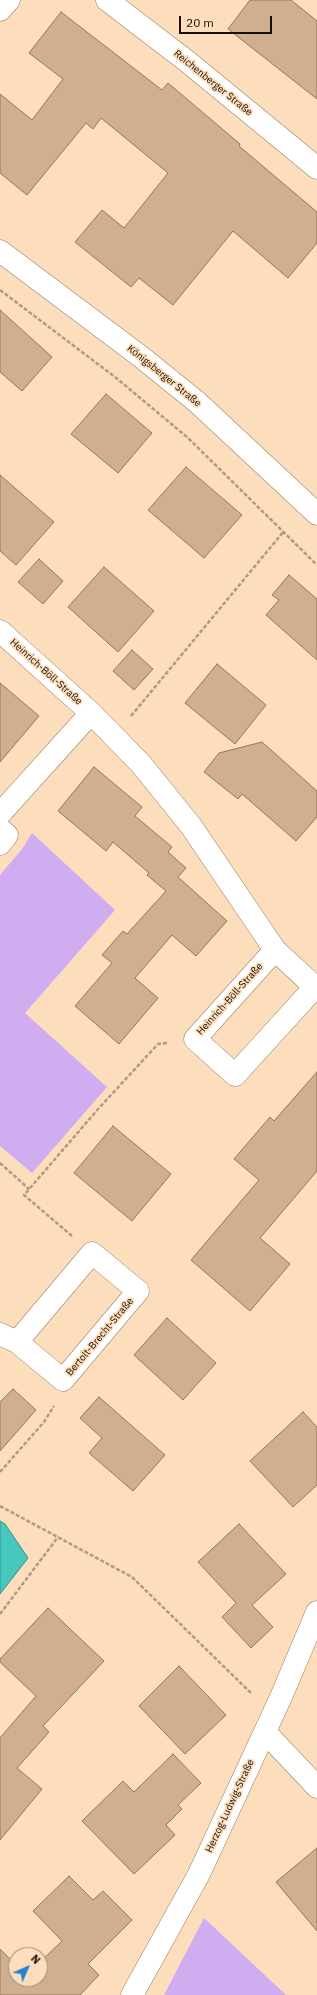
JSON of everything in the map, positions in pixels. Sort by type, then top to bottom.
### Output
[{"type":"street","points":[[0,10],[8,0]]},
{"type":"street","name":"Reichenberger Straße","points":[[107,0],[188,62],[317,168]]},
{"type":"street","name":"Königsberger Straße","points":[[0,250],[140,356],[197,402],[253,452],[317,514]]},
{"type":"street","name":"Heinrich-Böll-Straße","points":[[0,631],[91,713],[161,788],[191,826],[275,950],[315,986],[235,1075],[195,1039],[275,950]]},
{"type":"street","name":"Heinrich-Böll-Straße","points":[[0,814],[91,713]]},
{"type":"street","points":[[0,829],[7,835],[0,844]]},
{"type":"street","name":"Bertolt-Brecht-Straße","points":[[92,1253],[138,1292],[63,1380],[9,1338],[92,1253]]},
{"type":"street","name":"Herzog-Ludwig-Straße","points":[[132,1995],[199,1874],[269,1723],[317,1612]]},
{"type":"street","points":[[269,1723],[317,1788]]},
{"type":"path","points":[[0,290],[115,377],[187,437],[317,565]]},
{"type":"path","points":[[114,736],[284,531]]},
{"type":"path","points":[[92,1253],[24,1195],[99,1108],[158,1044],[195,1039]]},
{"type":"path","points":[[0,1163],[29,1189]]},
{"type":"path","points":[[0,1472],[44,1422],[55,1404],[63,1380]]},
{"type":"path","points":[[0,1506],[132,1577],[269,1723]]},
{"type":"path","points":[[0,1614],[58,1537]]},
{"type":"shaded area","points":[[32,833],[115,910],[25,1013],[107,1087],[32,1173],[0,1146],[0,875],[22,849]]},
{"type":"shaded area","points":[[204,1918],[286,1995],[164,1995]]},
{"type":"water","points":[[0,1521],[5,1524],[28,1558],[0,1594]]},
{"type":"building","points":[[250,0],[291,0],[317,21],[317,99],[228,29]]},
{"type":"building","points":[[61,12],[162,90],[168,83],[317,212],[317,243],[288,278],[233,231],[173,305],[139,278],[131,287],[75,242],[102,210],[124,228],[168,173],[101,118],[93,129],[86,123],[27,195],[0,173],[0,94],[32,120],[63,79],[29,53]]},
{"type":"building","points":[[0,310],[52,357],[22,391],[0,372]]},
{"type":"building","points":[[106,394],[152,433],[118,473],[71,434]]},
{"type":"building","points":[[186,467],[242,515],[204,558],[148,510]]},
{"type":"building","points":[[0,475],[54,522],[16,565],[0,551]]},
{"type":"building","points":[[39,559],[63,581],[43,604],[18,582]]},
{"type":"building","points":[[104,567],[154,611],[118,652],[68,607]]},
{"type":"building","points":[[289,575],[317,599],[317,660],[266,615],[279,600],[272,595]]},
{"type":"building","points":[[132,650],[153,669],[134,690],[113,671]]},
{"type":"building","points":[[217,664],[266,705],[235,744],[185,703]]},
{"type":"building","points":[[0,683],[39,716],[0,762]]},
{"type":"building","points":[[262,742],[317,791],[317,817],[296,841],[242,794],[238,799],[204,772],[219,753]]},
{"type":"building","points":[[94,767],[142,807],[135,816],[172,847],[168,852],[186,868],[178,877],[227,921],[196,956],[172,935],[135,978],[158,998],[119,1044],[75,1006],[112,963],[102,955],[123,931],[127,934],[166,891],[147,875],[149,873],[113,842],[106,851],[58,811]]},
{"type":"building","points":[[317,1072],[317,1171],[260,1238],[290,1264],[250,1311],[191,1260],[259,1180],[234,1159],[270,1117],[274,1121]]},
{"type":"building","points":[[113,1126],[171,1174],[132,1221],[74,1173]]},
{"type":"building","points":[[167,1318],[216,1363],[183,1400],[134,1355]]},
{"type":"building","points":[[13,1389],[36,1410],[0,1451],[0,1402]]},
{"type":"building","points":[[99,1397],[165,1455],[133,1491],[89,1453],[102,1438],[80,1418]]},
{"type":"building","points":[[303,1412],[317,1427],[317,1485],[293,1507],[250,1461]]},
{"type":"building","points":[[239,1524],[286,1574],[252,1605],[273,1627],[251,1648],[222,1617],[236,1603],[198,1562]]},
{"type":"building","points":[[48,1608],[104,1661],[43,1726],[49,1732],[17,1768],[42,1789],[0,1840],[0,1738],[36,1696],[0,1662],[0,1659]]},
{"type":"building","points":[[179,1666],[226,1715],[185,1754],[139,1706]]},
{"type":"building","points":[[173,1754],[201,1783],[178,1805],[182,1809],[166,1825],[175,1835],[134,1874],[82,1821],[123,1781],[134,1792]]},
{"type":"building","points":[[317,1848],[317,1931],[276,1882]]},
{"type":"building","points":[[69,1876],[93,1900],[103,1891],[132,1920],[88,1964],[99,1975],[80,1995],[0,1995],[0,1949],[8,1957],[8,1987],[48,1987],[48,1954],[62,1941],[33,1911]]}]
